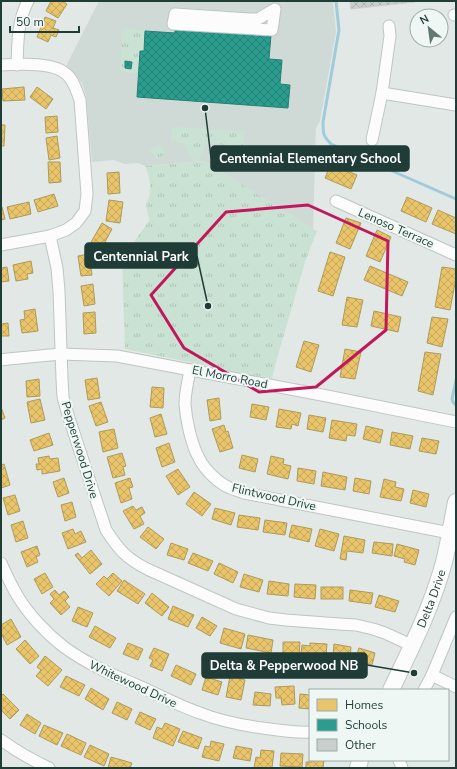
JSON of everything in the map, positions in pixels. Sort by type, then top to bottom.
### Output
[{"type":"main road","name":"Delta Drive","points":[[392,689],[413,646],[435,591],[444,562],[456,502]]},
{"type":"street","points":[[17,64],[20,19],[28,1]]},
{"type":"street","points":[[275,9],[272,30],[174,24],[176,14],[249,20],[258,19],[275,9]]},
{"type":"street","points":[[372,140],[382,93],[390,36],[389,26]]},
{"type":"street","points":[[1,65],[42,65],[55,68],[66,73],[73,82],[80,100],[87,194],[85,211],[76,223],[66,230],[50,236],[1,245]]},
{"type":"street","points":[[382,93],[456,105]]},
{"type":"street","name":"Lenoso Terrace","points":[[336,201],[456,255]]},
{"type":"street","name":"Pepperwood Drive","points":[[50,236],[59,283],[63,396],[68,416],[106,530],[125,555],[147,570],[236,609],[269,618],[350,625],[373,629],[413,646]]},
{"type":"street","name":"El Morro Road","points":[[1,360],[61,354],[117,356],[456,422]]},
{"type":"street","name":"Flintwood Drive","points":[[190,370],[185,403],[191,437],[199,458],[209,472],[229,488],[252,494],[450,533]]},
{"type":"street","name":"Whitewood Drive","points":[[1,563],[9,582],[30,613],[47,632],[82,660],[198,713],[237,724],[268,729],[309,732]]},
{"type":"street","points":[[425,689],[456,618]]},
{"type":"street","points":[[432,675],[456,687]]},
{"type":"street","points":[[1,740],[22,754],[49,768]]},
{"type":"highlighted area","points":[[308,205],[388,241],[386,330],[316,387],[259,392],[184,348],[151,295],[226,212]]},
{"type":"shaded area","points":[[99,1],[333,1],[336,32],[320,121],[316,128],[313,229],[204,161],[145,166],[138,163],[125,164],[113,160],[92,162],[86,95],[82,83],[66,66]]},
{"type":"green space","points":[[126,28],[145,31],[144,51],[140,51],[139,74],[120,71],[122,31]]},
{"type":"green space","points":[[172,127],[245,131],[243,149],[223,147],[220,144],[205,144],[201,157],[196,161],[190,158],[184,143],[171,140]]},
{"type":"green space","points":[[160,144],[166,153],[156,160],[150,150]]},
{"type":"green space","points":[[257,155],[279,157],[278,171],[256,170]]},
{"type":"green space","points":[[204,161],[317,231],[305,262],[272,379],[125,349],[122,259],[149,221],[146,203],[150,195],[150,185],[145,166]]},
{"type":"building: Homes","points":[[51,1],[61,1],[67,4],[58,18],[46,11]]},
{"type":"building: Homes","points":[[45,17],[56,21],[53,28],[59,30],[56,37],[51,35],[48,42],[37,37]]},
{"type":"building: Homes","points":[[24,87],[25,100],[3,101],[2,89]]},
{"type":"building: Homes","points":[[37,87],[53,99],[46,109],[30,97]]},
{"type":"building: Homes","points":[[57,116],[58,132],[46,133],[45,117]]},
{"type":"building: Homes","points":[[1,125],[5,125],[4,146],[1,146]]},
{"type":"building: Homes","points":[[57,136],[60,158],[49,160],[46,138]]},
{"type":"building: Homes","points":[[48,162],[60,162],[61,182],[49,183]]},
{"type":"building: Homes","points":[[331,164],[357,175],[351,189],[325,178]]},
{"type":"building: Homes","points":[[119,172],[120,193],[108,194],[107,173]]},
{"type":"building: Homes","points":[[54,194],[58,206],[38,212],[34,200]]},
{"type":"building: Homes","points":[[407,197],[432,208],[426,222],[401,211]]},
{"type":"building: Homes","points":[[109,200],[123,202],[120,223],[106,221]]},
{"type":"building: Homes","points":[[29,202],[31,214],[10,219],[7,207]]},
{"type":"building: Homes","points":[[2,207],[5,219],[1,220],[1,208]]},
{"type":"building: Homes","points":[[438,210],[456,218],[456,234],[432,224]]},
{"type":"building: Homes","points":[[346,218],[361,223],[350,249],[336,243]]},
{"type":"building: Homes","points":[[102,223],[112,229],[105,242],[108,244],[103,252],[90,244]]},
{"type":"building: Homes","points":[[377,230],[391,237],[380,262],[366,256]]},
{"type":"building: Homes","points":[[330,252],[345,257],[333,296],[318,291]]},
{"type":"building: Homes","points":[[89,254],[92,275],[81,276],[78,256]]},
{"type":"building: Homes","points":[[31,261],[33,273],[27,274],[28,279],[16,281],[13,265]]},
{"type":"building: Homes","points":[[370,266],[408,282],[402,296],[364,280]]},
{"type":"building: Homes","points":[[7,267],[9,281],[1,282],[1,268]]},
{"type":"building: Homes","points":[[442,267],[456,269],[456,278],[450,310],[435,307]]},
{"type":"building: Homes","points":[[93,284],[95,304],[84,306],[81,286]]},
{"type":"building: Homes","points":[[347,297],[363,300],[357,327],[342,325]]},
{"type":"building: Homes","points":[[35,309],[38,331],[22,333],[20,320],[25,319],[24,311]]},
{"type":"building: Homes","points":[[374,311],[401,317],[398,332],[371,326]]},
{"type":"building: Homes","points":[[95,312],[96,333],[84,334],[83,313]]},
{"type":"building: Homes","points":[[432,317],[448,319],[442,347],[427,343]]},
{"type":"building: Homes","points":[[8,323],[9,336],[1,336],[1,324]]},
{"type":"building: Homes","points":[[304,341],[319,345],[311,372],[296,367]]},
{"type":"building: Homes","points":[[345,349],[361,352],[355,379],[340,377]]},
{"type":"building: Homes","points":[[425,352],[441,354],[433,395],[418,391]]},
{"type":"building: Homes","points":[[97,378],[100,398],[88,400],[85,380]]},
{"type":"building: Homes","points":[[39,379],[40,396],[27,397],[26,381]]},
{"type":"building: Homes","points":[[152,387],[164,388],[163,408],[150,407]]},
{"type":"building: Homes","points":[[219,398],[221,419],[210,421],[207,400]]},
{"type":"building: Homes","points":[[40,399],[45,420],[31,423],[27,402]]},
{"type":"building: Homes","points":[[101,402],[108,422],[96,426],[89,406]]},
{"type":"building: Homes","points":[[252,404],[269,407],[266,420],[250,417]]},
{"type":"building: Homes","points":[[1,407],[5,418],[1,420]]},
{"type":"building: Homes","points":[[279,409],[301,413],[298,426],[292,424],[291,429],[276,427]]},
{"type":"building: Homes","points":[[161,414],[167,434],[155,437],[150,418]]},
{"type":"building: Homes","points":[[309,415],[326,418],[323,432],[307,429]]},
{"type":"building: Homes","points":[[332,420],[357,424],[355,436],[347,435],[346,441],[329,438]]},
{"type":"building: Homes","points":[[224,425],[226,432],[228,431],[233,448],[220,452],[212,429]]},
{"type":"building: Homes","points":[[366,426],[383,430],[380,443],[363,439]]},
{"type":"building: Homes","points":[[114,429],[118,448],[103,452],[99,432]]},
{"type":"building: Homes","points":[[392,432],[413,436],[410,449],[390,445]]},
{"type":"building: Homes","points":[[49,433],[53,445],[34,451],[30,440]]},
{"type":"building: Homes","points":[[422,438],[439,441],[436,454],[419,451]]},
{"type":"building: Homes","points":[[169,443],[175,462],[162,467],[156,448]]},
{"type":"building: Homes","points":[[122,453],[126,466],[123,467],[125,475],[113,478],[107,457]]},
{"type":"building: Homes","points":[[242,455],[258,459],[255,472],[239,468]]},
{"type":"building: Homes","points":[[49,456],[50,459],[58,458],[60,471],[42,474],[42,469],[37,470],[36,464],[39,464],[38,458]]},
{"type":"building: Homes","points":[[271,456],[284,459],[283,464],[291,466],[288,479],[267,474]]},
{"type":"building: Homes","points":[[4,464],[10,485],[1,488],[1,465]]},
{"type":"building: Homes","points":[[298,468],[316,471],[314,484],[297,481]]},
{"type":"building: Homes","points":[[178,469],[190,487],[178,495],[166,476]]},
{"type":"building: Homes","points":[[323,472],[347,477],[345,490],[321,486]]},
{"type":"building: Homes","points":[[64,478],[69,493],[58,497],[53,482]]},
{"type":"building: Homes","points":[[130,478],[133,487],[129,488],[132,499],[121,503],[115,483]]},
{"type":"building: Homes","points":[[355,478],[371,481],[369,494],[353,491]]},
{"type":"building: Homes","points":[[384,479],[396,482],[395,487],[404,489],[401,501],[380,497]]},
{"type":"building: Homes","points":[[413,490],[429,494],[426,507],[410,503]]},
{"type":"building: Homes","points":[[194,492],[211,504],[202,516],[186,504]]},
{"type":"building: Homes","points":[[15,495],[20,511],[8,515],[3,498]]},
{"type":"building: Homes","points":[[72,502],[76,517],[65,521],[61,505]]},
{"type":"building: Homes","points":[[133,506],[136,510],[142,507],[145,513],[140,516],[144,524],[134,529],[123,511]]},
{"type":"building: Homes","points":[[215,508],[235,513],[231,525],[212,519]]},
{"type":"building: Homes","points":[[239,515],[260,518],[258,530],[237,527]]},
{"type":"building: Homes","points":[[265,520],[287,523],[285,535],[263,532]]},
{"type":"building: Homes","points":[[23,521],[28,538],[16,542],[11,525]]},
{"type":"building: Homes","points":[[292,525],[312,529],[309,542],[289,537]]},
{"type":"building: Homes","points":[[148,527],[164,539],[156,549],[140,537]]},
{"type":"building: Homes","points":[[73,529],[75,534],[81,531],[86,542],[68,549],[62,533]]},
{"type":"building: Homes","points":[[320,529],[339,534],[334,551],[315,546]]},
{"type":"building: Homes","points":[[344,536],[365,540],[363,553],[347,551],[346,560],[340,559]]},
{"type":"building: Homes","points":[[374,542],[393,544],[392,556],[372,553]]},
{"type":"building: Homes","points":[[171,543],[188,549],[184,560],[167,555]]},
{"type":"building: Homes","points":[[397,544],[419,550],[415,565],[404,562],[405,559],[394,556]]},
{"type":"building: Homes","points":[[37,546],[40,555],[36,557],[38,562],[27,567],[21,552]]},
{"type":"building: Homes","points":[[91,550],[102,564],[90,574],[75,555],[78,553],[82,558]]},
{"type":"building: Homes","points":[[193,553],[213,561],[208,571],[188,563]]},
{"type":"building: Homes","points":[[219,563],[238,572],[233,583],[214,574]]},
{"type":"building: Homes","points":[[45,573],[53,587],[42,594],[34,579]]},
{"type":"building: Homes","points":[[113,573],[122,581],[109,596],[96,584],[104,576],[107,579]]},
{"type":"building: Homes","points":[[244,574],[263,580],[259,592],[240,587]]},
{"type":"building: Homes","points":[[124,580],[145,594],[138,604],[117,591]]},
{"type":"building: Homes","points":[[269,581],[289,584],[288,596],[267,594]]},
{"type":"building: Homes","points":[[295,584],[316,585],[315,599],[294,597]]},
{"type":"building: Homes","points":[[321,587],[343,587],[343,599],[321,599]]},
{"type":"building: Homes","points":[[55,590],[59,595],[64,591],[69,597],[65,601],[70,607],[61,615],[50,603],[54,599],[50,594]]},
{"type":"building: Homes","points":[[350,590],[373,593],[371,604],[349,601]]},
{"type":"building: Homes","points":[[152,593],[169,607],[162,616],[145,603]]},
{"type":"building: Homes","points":[[379,595],[399,601],[395,612],[375,607]]},
{"type":"building: Homes","points":[[173,606],[194,615],[188,627],[168,619]]},
{"type":"building: Homes","points":[[78,607],[93,613],[87,627],[72,621]]},
{"type":"building: Homes","points":[[202,617],[217,626],[210,636],[196,628]]},
{"type":"building: Homes","points":[[11,619],[21,637],[7,645],[1,633],[1,625]]},
{"type":"building: Homes","points":[[95,626],[116,638],[110,648],[89,637]]},
{"type":"building: Homes","points":[[224,628],[245,634],[241,649],[220,643]]},
{"type":"building: Homes","points":[[248,635],[273,640],[271,653],[246,648]]},
{"type":"building: Homes","points":[[25,640],[39,656],[30,664],[16,649]]},
{"type":"building: Homes","points":[[283,642],[300,642],[299,654],[283,654]]},
{"type":"building: Homes","points":[[128,643],[143,649],[138,660],[123,654]]},
{"type":"building: Homes","points":[[310,643],[327,644],[326,656],[301,653],[302,645],[310,646]]},
{"type":"building: Homes","points":[[334,644],[351,647],[350,659],[333,657]]},
{"type":"building: Homes","points":[[154,648],[169,654],[162,671],[150,666],[153,660],[149,658]]},
{"type":"building: Homes","points":[[359,648],[375,653],[372,665],[355,660]]},
{"type":"building: Homes","points":[[45,656],[62,670],[48,686],[36,676],[41,670],[37,667]]},
{"type":"building: Homes","points":[[176,665],[196,674],[191,685],[171,676]]},
{"type":"building: Homes","points":[[66,676],[85,685],[79,696],[60,687]]},
{"type":"building: Homes","points":[[230,676],[245,680],[241,700],[226,697]]},
{"type":"building: Homes","points":[[206,677],[222,682],[218,695],[202,690]]},
{"type":"building: Homes","points":[[294,686],[295,704],[282,705],[281,698],[276,698],[275,687]]},
{"type":"building: Homes","points":[[91,688],[109,699],[103,710],[85,699]]},
{"type":"building: Homes","points":[[255,692],[271,694],[270,706],[253,705]]},
{"type":"building: Homes","points":[[3,694],[19,710],[10,719],[1,710],[1,696]]},
{"type":"building: Homes","points":[[300,694],[309,695],[309,709],[299,708]]},
{"type":"building: Homes","points":[[117,702],[132,709],[127,720],[112,713]]},
{"type":"building: Homes","points":[[140,712],[156,719],[150,730],[135,723]]},
{"type":"building: Homes","points":[[27,714],[41,723],[35,734],[20,725]]},
{"type":"building: Homes","points":[[165,723],[180,729],[173,746],[153,738],[157,727],[162,729]]},
{"type":"building: Homes","points":[[44,725],[63,733],[57,745],[39,736]]},
{"type":"building: Homes","points":[[183,731],[202,738],[198,749],[178,742]]},
{"type":"building: Homes","points":[[67,734],[86,743],[81,755],[61,746]]},
{"type":"building: Homes","points":[[211,741],[224,744],[219,761],[202,757],[205,746],[210,747]]},
{"type":"building: Homes","points":[[90,745],[109,754],[104,766],[84,757]]},
{"type":"building: Homes","points":[[236,746],[252,749],[250,761],[233,758]]},
{"type":"building: Homes","points":[[261,750],[274,751],[272,768],[254,768],[256,757],[260,758]]},
{"type":"building: Homes","points":[[281,753],[303,754],[302,767],[280,766]]},
{"type":"building: Homes","points":[[111,757],[132,763],[130,768],[108,768]]},
{"type":"building: Homes","points":[[324,761],[323,768],[306,768],[306,762]]},
{"type":"building: Schools","points":[[175,28],[271,35],[269,59],[282,60],[280,84],[290,85],[288,108],[137,97],[140,51],[144,51],[145,31],[175,33]]},
{"type":"building: Schools","points":[[125,61],[132,62],[131,69],[125,68]]},
{"type":"building: Other","points":[[350,1],[415,1],[415,2],[351,9]]},
{"type":"waterway","points":[[336,1],[339,30],[323,122],[323,132],[326,139],[331,144],[456,199]]},
{"type":"waterway","points":[[456,380],[452,399],[456,405]]},
{"type":"place","name":"Centennial Elementary School","points":[[205,108]]},
{"type":"place","name":"Centennial Park","points":[[208,306]]},
{"type":"place","name":"Delta & Pepperwood NB","points":[[414,673]]}]
